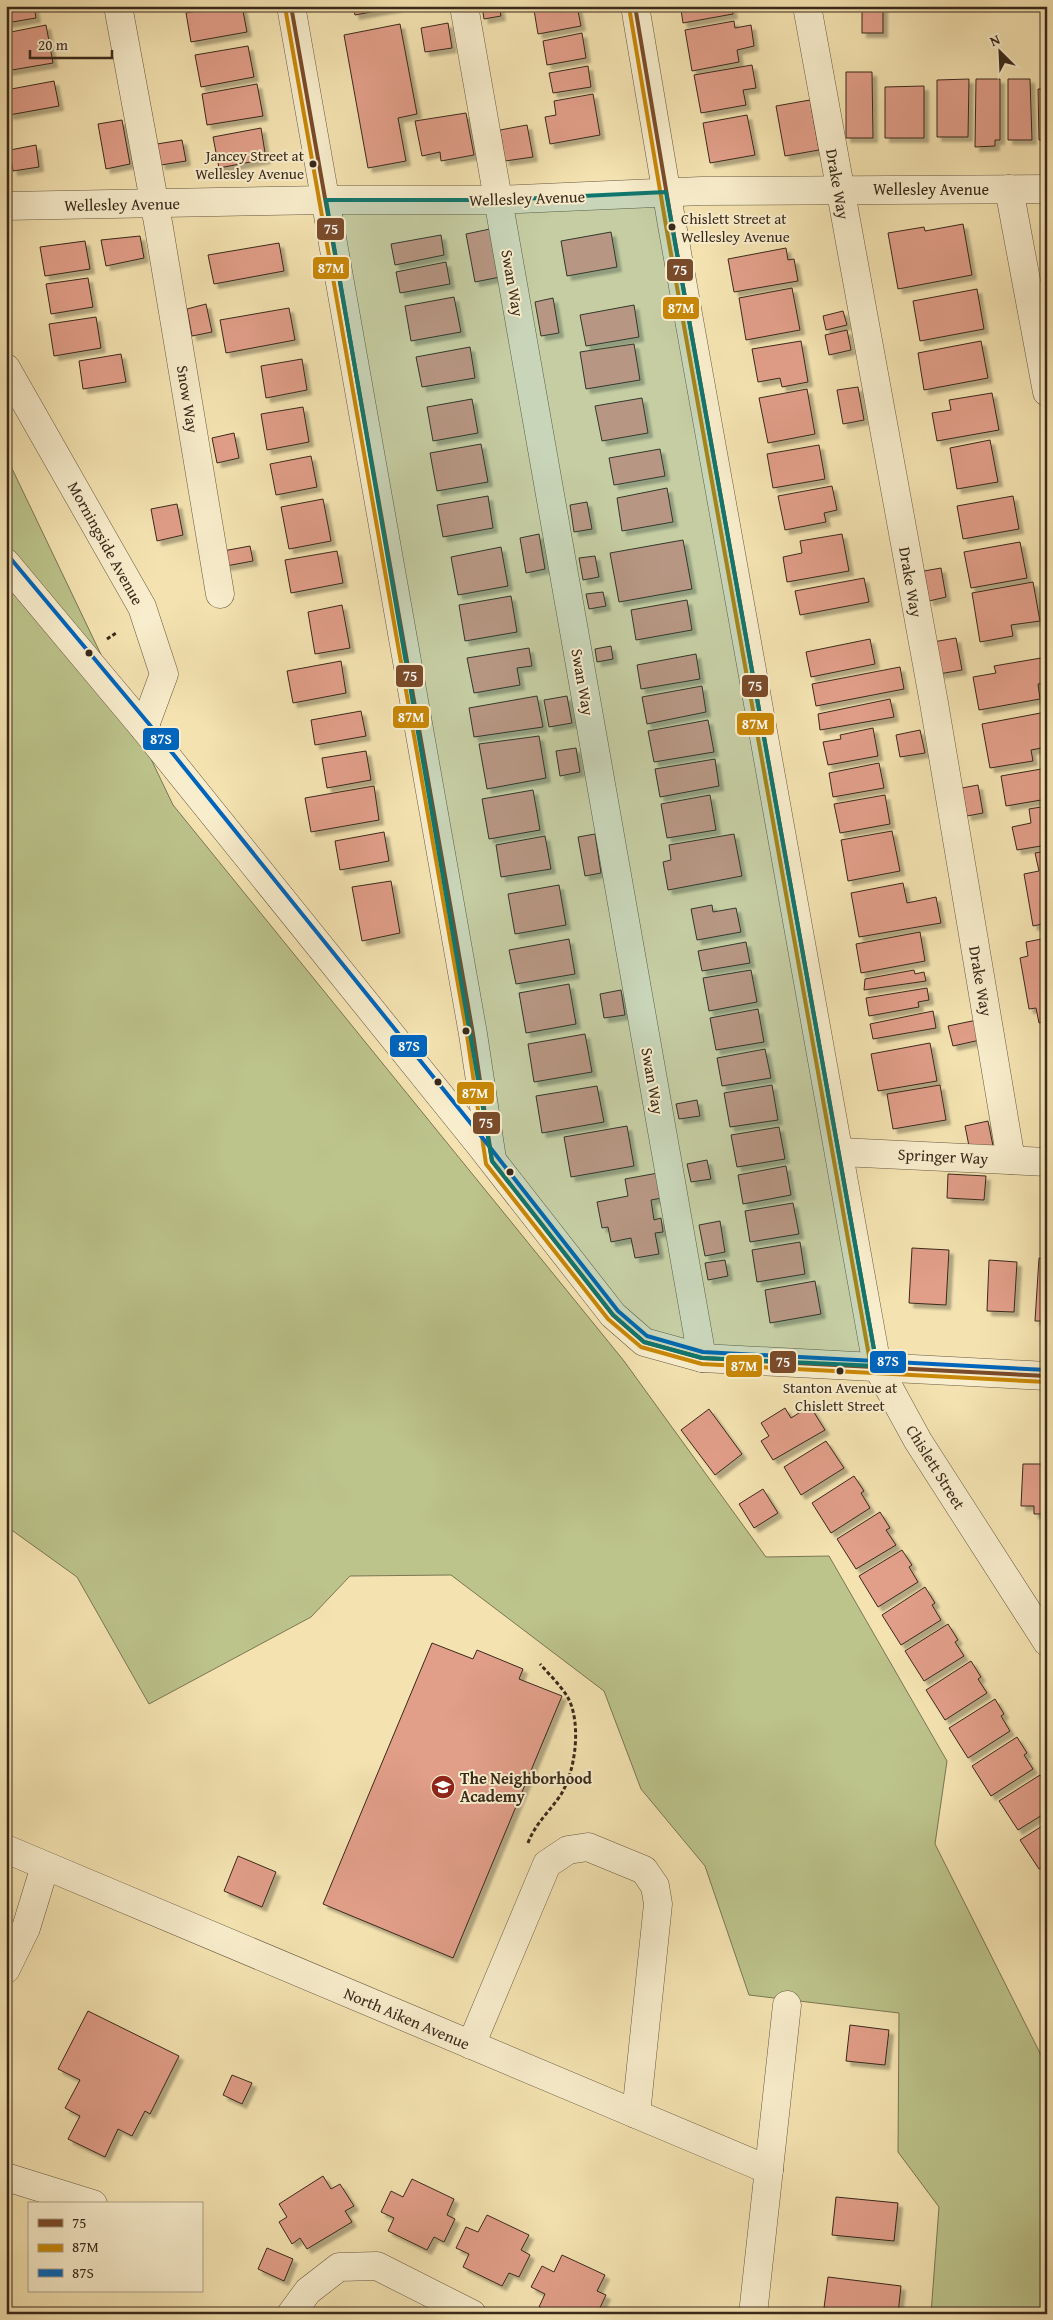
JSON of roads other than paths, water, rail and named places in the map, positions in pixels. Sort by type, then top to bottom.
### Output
[{"type":"street","name":"Snow Way","points":[[118,6],[155,203],[220,594]]},
{"type":"street","points":[[292,6],[473,1034],[492,1160]]},
{"type":"street","name":"Swan Way","points":[[464,6],[702,1358]]},
{"type":"street","name":"Chislett Street","points":[[635,6],[666,192],[877,1366],[918,1441],[1047,1642]]},
{"type":"street","name":"Drake Way","points":[[807,6],[932,693],[1011,1160]]},
{"type":"street","name":"Wellesley Avenue","points":[[6,206],[326,200],[498,200],[666,192],[839,189],[1047,189]]},
{"type":"street","points":[[1009,189],[1047,392]]},
{"type":"street","name":"Morningside Avenue","points":[[6,368],[142,607],[164,674],[144,728]]},
{"type":"street","points":[[6,563],[144,728],[492,1160],[613,1315],[644,1342],[702,1358],[1047,1376]]},
{"type":"street","name":"Springer Way","points":[[840,1152],[1047,1162]]},
{"type":"street","points":[[471,2045],[547,1864],[568,1850],[588,1847],[644,1870],[655,1886],[658,1904],[636,2114]]},
{"type":"street","name":"North Aiken Avenue","points":[[6,1849],[769,2170]]},
{"type":"street","points":[[6,1970],[26,1928],[45,1866]]},
{"type":"street","points":[[753,2314],[787,2005]]},
{"type":"street","points":[[6,2176],[87,2202]]},
{"type":"street","points":[[291,2314],[308,2291],[339,2267],[377,2266],[472,2314]]},
{"type":"place","name":"Jancey Street at Wellesley Avenue","points":[[313,164]]},
{"type":"place","name":"Chislett Street at Wellesley Avenue","points":[[672,227]]},
{"type":"place","name":"Stanton Avenue at Chislett Street","points":[[840,1371]]},
{"type":"place","name":"The Neighborhood Academy","points":[[443,1787]]}]
